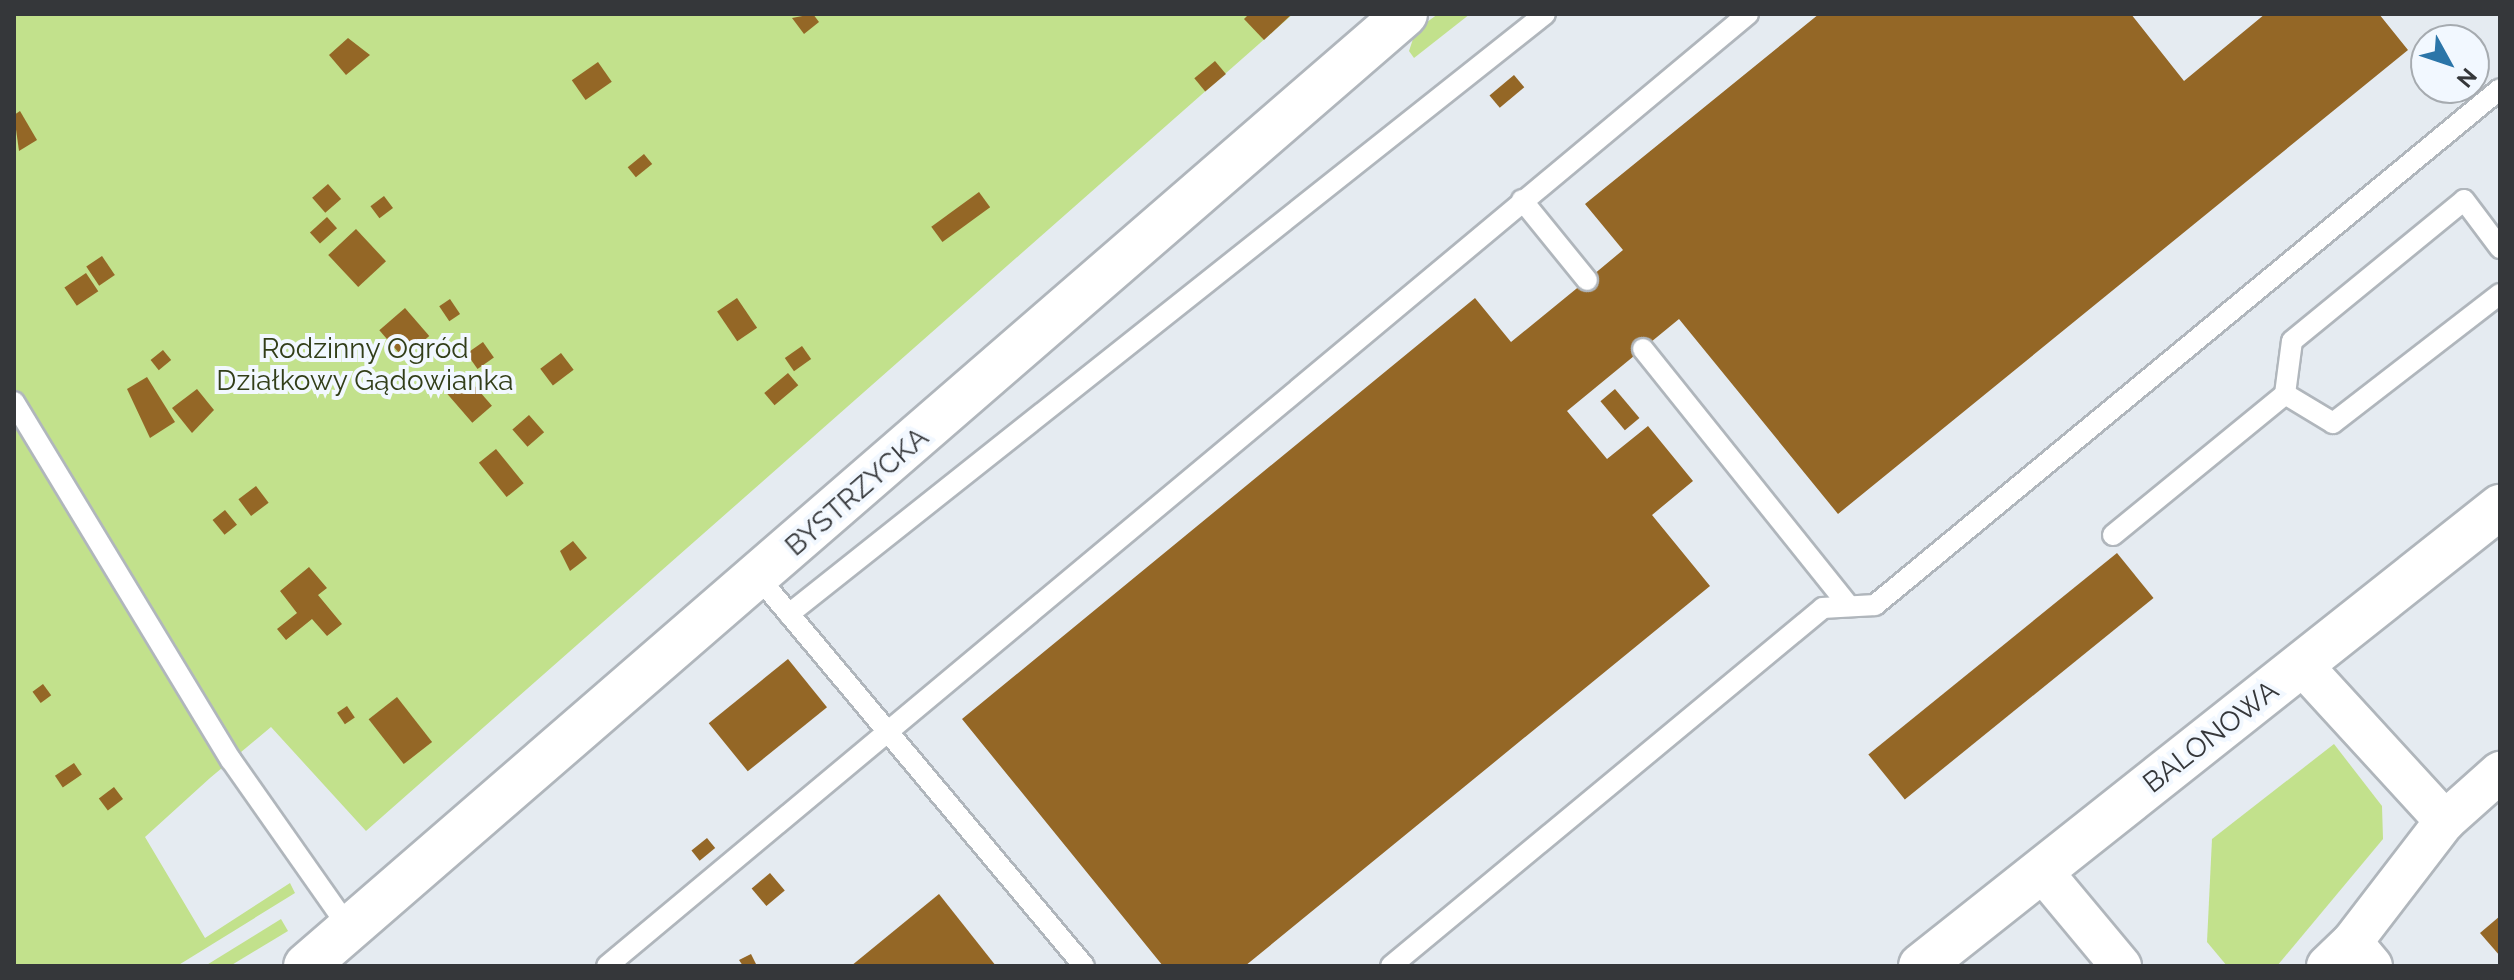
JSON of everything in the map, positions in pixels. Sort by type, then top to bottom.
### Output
[{"type":"street","name":"BYSTRZYCKA","points":[[306,966],[352,932],[1405,14]]},
{"type":"street","name":"BALONOWA","points":[[1921,966],[2500,507]]},
{"type":"street","points":[[2302,665],[2445,821]]},
{"type":"street","points":[[2351,958],[2445,821],[2500,772]]},
{"type":"street","points":[[2041,870],[2121,966]]},
{"type":"lane","points":[[789,614],[1545,14]]},
{"type":"lane","points":[[607,966],[1748,14]]},
{"type":"lane","points":[[1391,966],[1823,608],[1875,605],[2500,89]]},
{"type":"lane","points":[[1522,200],[1587,280]]},
{"type":"lane","points":[[2113,535],[2285,394],[2292,341],[2464,200],[2500,248]]},
{"type":"lane","points":[[2285,394],[2333,423],[2500,294]]},
{"type":"lane","points":[[1643,349],[1849,606]]},
{"type":"lane","points":[[14,402],[231,760],[352,932]]},
{"type":"lane","points":[[759,578],[1084,966]]},
{"type":"green space","name":"Rodzinny Ogród Działkowy Gądowianka","points":[[14,14],[1293,14],[366,831],[271,727],[145,837],[205,938],[290,883],[295,893],[177,966],[14,966]]},
{"type":"green space","points":[[1438,14],[1470,14],[1414,58],[1409,51],[1416,30]]},
{"type":"green space","points":[[2334,744],[2382,806],[2383,839],[2277,966],[2227,966],[2207,942],[2212,839]]},
{"type":"green space","points":[[281,919],[288,931],[230,966],[205,966]]},
{"type":"building","points":[[813,14],[819,22],[804,34],[792,18]]},
{"type":"building","points":[[1249,14],[1292,14],[1264,40],[1244,19]]},
{"type":"building","points":[[1819,14],[2131,14],[2184,81],[2265,14],[2379,14],[2408,50],[1838,514],[1679,319],[1567,411],[1607,459],[1648,426],[1693,481],[1652,515],[1710,586],[1245,966],[1163,966],[962,719],[1475,298],[1511,342],[1587,280],[1623,250],[1585,204]]},
{"type":"building","points":[[348,38],[370,55],[346,75],[329,55]]},
{"type":"building","points":[[1215,61],[1226,74],[1205,91],[1194,78]]},
{"type":"building","points":[[598,62],[612,82],[586,100],[572,80]]},
{"type":"building","points":[[1514,75],[1524,87],[1500,108],[1489,96]]},
{"type":"building","points":[[20,111],[37,140],[19,151],[14,115]]},
{"type":"building","points":[[644,154],[652,164],[636,177],[628,167]]},
{"type":"building","points":[[328,184],[341,199],[325,213],[312,198]]},
{"type":"building","points":[[979,192],[990,207],[942,242],[931,227]]},
{"type":"building","points":[[384,196],[393,208],[379,218],[370,206]]},
{"type":"building","points":[[327,217],[337,228],[320,244],[310,232]]},
{"type":"building","points":[[356,229],[386,261],[358,287],[328,255]]},
{"type":"building","points":[[102,256],[115,275],[99,286],[86,267]]},
{"type":"building","points":[[86,273],[98,291],[77,306],[64,288]]},
{"type":"building","points":[[737,298],[757,328],[737,341],[717,311]]},
{"type":"building","points":[[450,299],[460,314],[449,321],[439,306]]},
{"type":"building","points":[[405,308],[429,336],[404,358],[379,330]]},
{"type":"building","points":[[483,342],[494,358],[478,369],[467,353]]},
{"type":"building","points":[[802,346],[811,359],[794,371],[785,358]]},
{"type":"building","points":[[163,350],[171,360],[159,370],[151,360]]},
{"type":"building","points":[[561,353],[574,370],[553,385],[540,369]]},
{"type":"building","points":[[788,373],[798,385],[775,405],[764,393]]},
{"type":"building","points":[[147,377],[175,422],[150,438],[127,389]]},
{"type":"building","points":[[467,377],[492,406],[472,423],[447,394]]},
{"type":"building","points":[[197,389],[214,410],[192,433],[172,408]]},
{"type":"building","points":[[1615,389],[1639,418],[1625,430],[1600,401]]},
{"type":"building","points":[[529,415],[544,432],[527,447],[512,429]]},
{"type":"building","points":[[496,449],[524,483],[507,497],[479,463]]},
{"type":"building","points":[[256,486],[269,503],[251,516],[238,499]]},
{"type":"building","points":[[225,510],[237,525],[225,535],[213,520]]},
{"type":"building","points":[[573,541],[587,558],[570,571],[560,551]]},
{"type":"building","points":[[2117,553],[2154,598],[1905,799],[1868,754]]},
{"type":"building","points":[[309,567],[327,588],[318,595],[342,624],[327,636],[312,619],[286,640],[277,629],[297,613],[280,591]]},
{"type":"building","points":[[788,659],[827,707],[748,771],[709,723]]},
{"type":"building","points":[[43,684],[51,695],[41,703],[32,692]]},
{"type":"building","points":[[397,697],[432,742],[404,764],[369,719]]},
{"type":"building","points":[[347,706],[355,718],[345,724],[337,713]]},
{"type":"building","points":[[74,763],[82,775],[63,787],[55,776]]},
{"type":"building","points":[[114,787],[123,799],[108,810],[99,798]]},
{"type":"building","points":[[707,838],[715,848],[700,861],[691,851]]},
{"type":"building","points":[[770,873],[785,891],[766,906],[752,888]]},
{"type":"building","points":[[939,894],[996,966],[851,966]]},
{"type":"building","points":[[2500,916],[2500,956],[2480,933]]},
{"type":"building","points":[[751,954],[757,966],[743,966],[739,960]]}]
